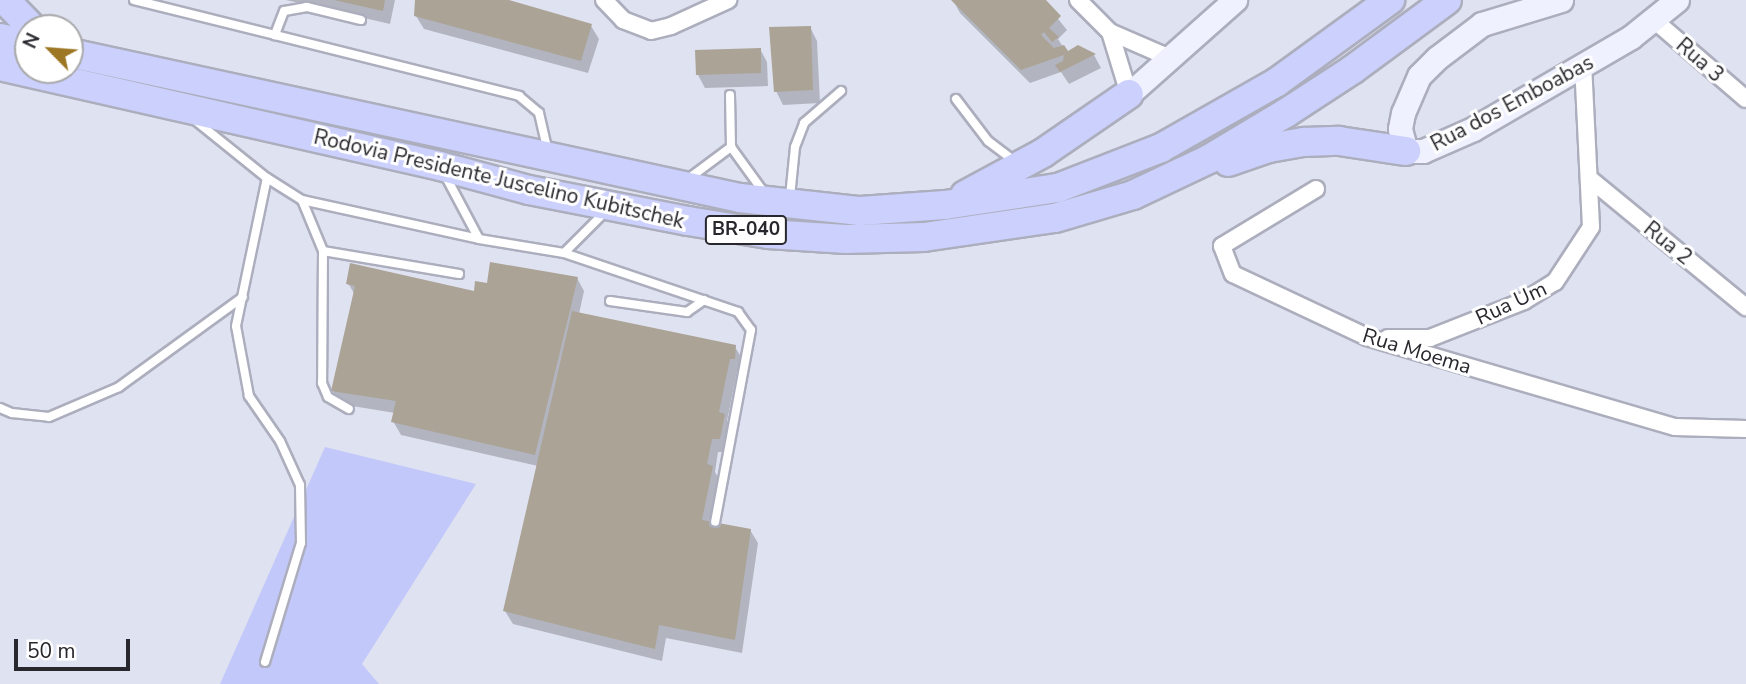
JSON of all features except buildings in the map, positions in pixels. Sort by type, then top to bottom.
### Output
[{"type":"highway","points":[[5,0],[18,14]]},
{"type":"highway","name":"Rodovia Presidente Juscelino Kubitschek","points":[[84,56],[680,185],[780,203],[860,211],[945,205],[1058,187],[1161,148],[1277,82],[1390,0]]},
{"type":"highway","name":"Rodovia Presidente Juscelino Kubitschek","points":[[0,66],[440,166],[529,190],[611,206],[768,234],[846,239],[924,237],[1055,218],[1133,195],[1209,159],[1286,113],[1352,70],[1447,0]]},
{"type":"highway","points":[[945,205],[1021,165],[1129,94]]},
{"type":"highway","points":[[1133,195],[1269,148],[1339,141],[1406,151]]},
{"type":"main road","points":[[1129,94],[1235,0]]},
{"type":"main road","name":"Rua dos Emboabas","points":[[1561,0],[1482,24],[1437,58],[1419,76],[1403,113],[1400,129],[1406,151],[1423,151],[1445,143],[1583,65],[1654,20],[1677,0]]},
{"type":"street","points":[[604,0],[623,20],[651,30],[671,26],[728,0]]},
{"type":"street","points":[[1078,0],[1110,32],[1170,58]]},
{"type":"street","name":"Rua 3","points":[[1654,20],[1746,99]]},
{"type":"street","points":[[1110,32],[1129,94]]},
{"type":"street","name":"Rua Um","points":[[1367,337],[1430,338],[1524,301],[1555,282],[1591,227],[1583,65]]},
{"type":"street","name":"Rua 2","points":[[1590,179],[1746,307]]},
{"type":"street","name":"Rua Moema","points":[[1316,189],[1222,246],[1233,274],[1367,337],[1675,427],[1746,429]]},
{"type":"lane","points":[[134,0],[520,96],[539,113],[550,157]]},
{"type":"lane","points":[[275,35],[284,11],[307,7],[361,20]]},
{"type":"lane","points":[[780,203],[804,123],[841,91]]},
{"type":"lane","points":[[730,95],[731,147],[780,203]]},
{"type":"lane","points":[[956,99],[988,141],[1021,165]]},
{"type":"lane","points":[[178,106],[267,177],[302,200],[479,239],[564,253],[738,312],[751,330],[715,522]]},
{"type":"lane","points":[[680,185],[731,147]]},
{"type":"lane","points":[[440,166],[479,239]]},
{"type":"lane","points":[[265,662],[301,543],[300,485],[279,441],[249,396],[236,326],[267,177]]},
{"type":"lane","points":[[302,200],[323,251],[322,383],[328,397],[349,409]]},
{"type":"lane","points":[[564,253],[611,206]]},
{"type":"lane","points":[[323,251],[459,274]]},
{"type":"lane","points":[[0,408],[12,413],[49,417],[119,387],[243,298]]},
{"type":"lane","points":[[610,302],[687,312],[704,300]]},
{"type":"shaded area","points":[[325,447],[476,484],[362,664],[379,684],[220,684]]}]
